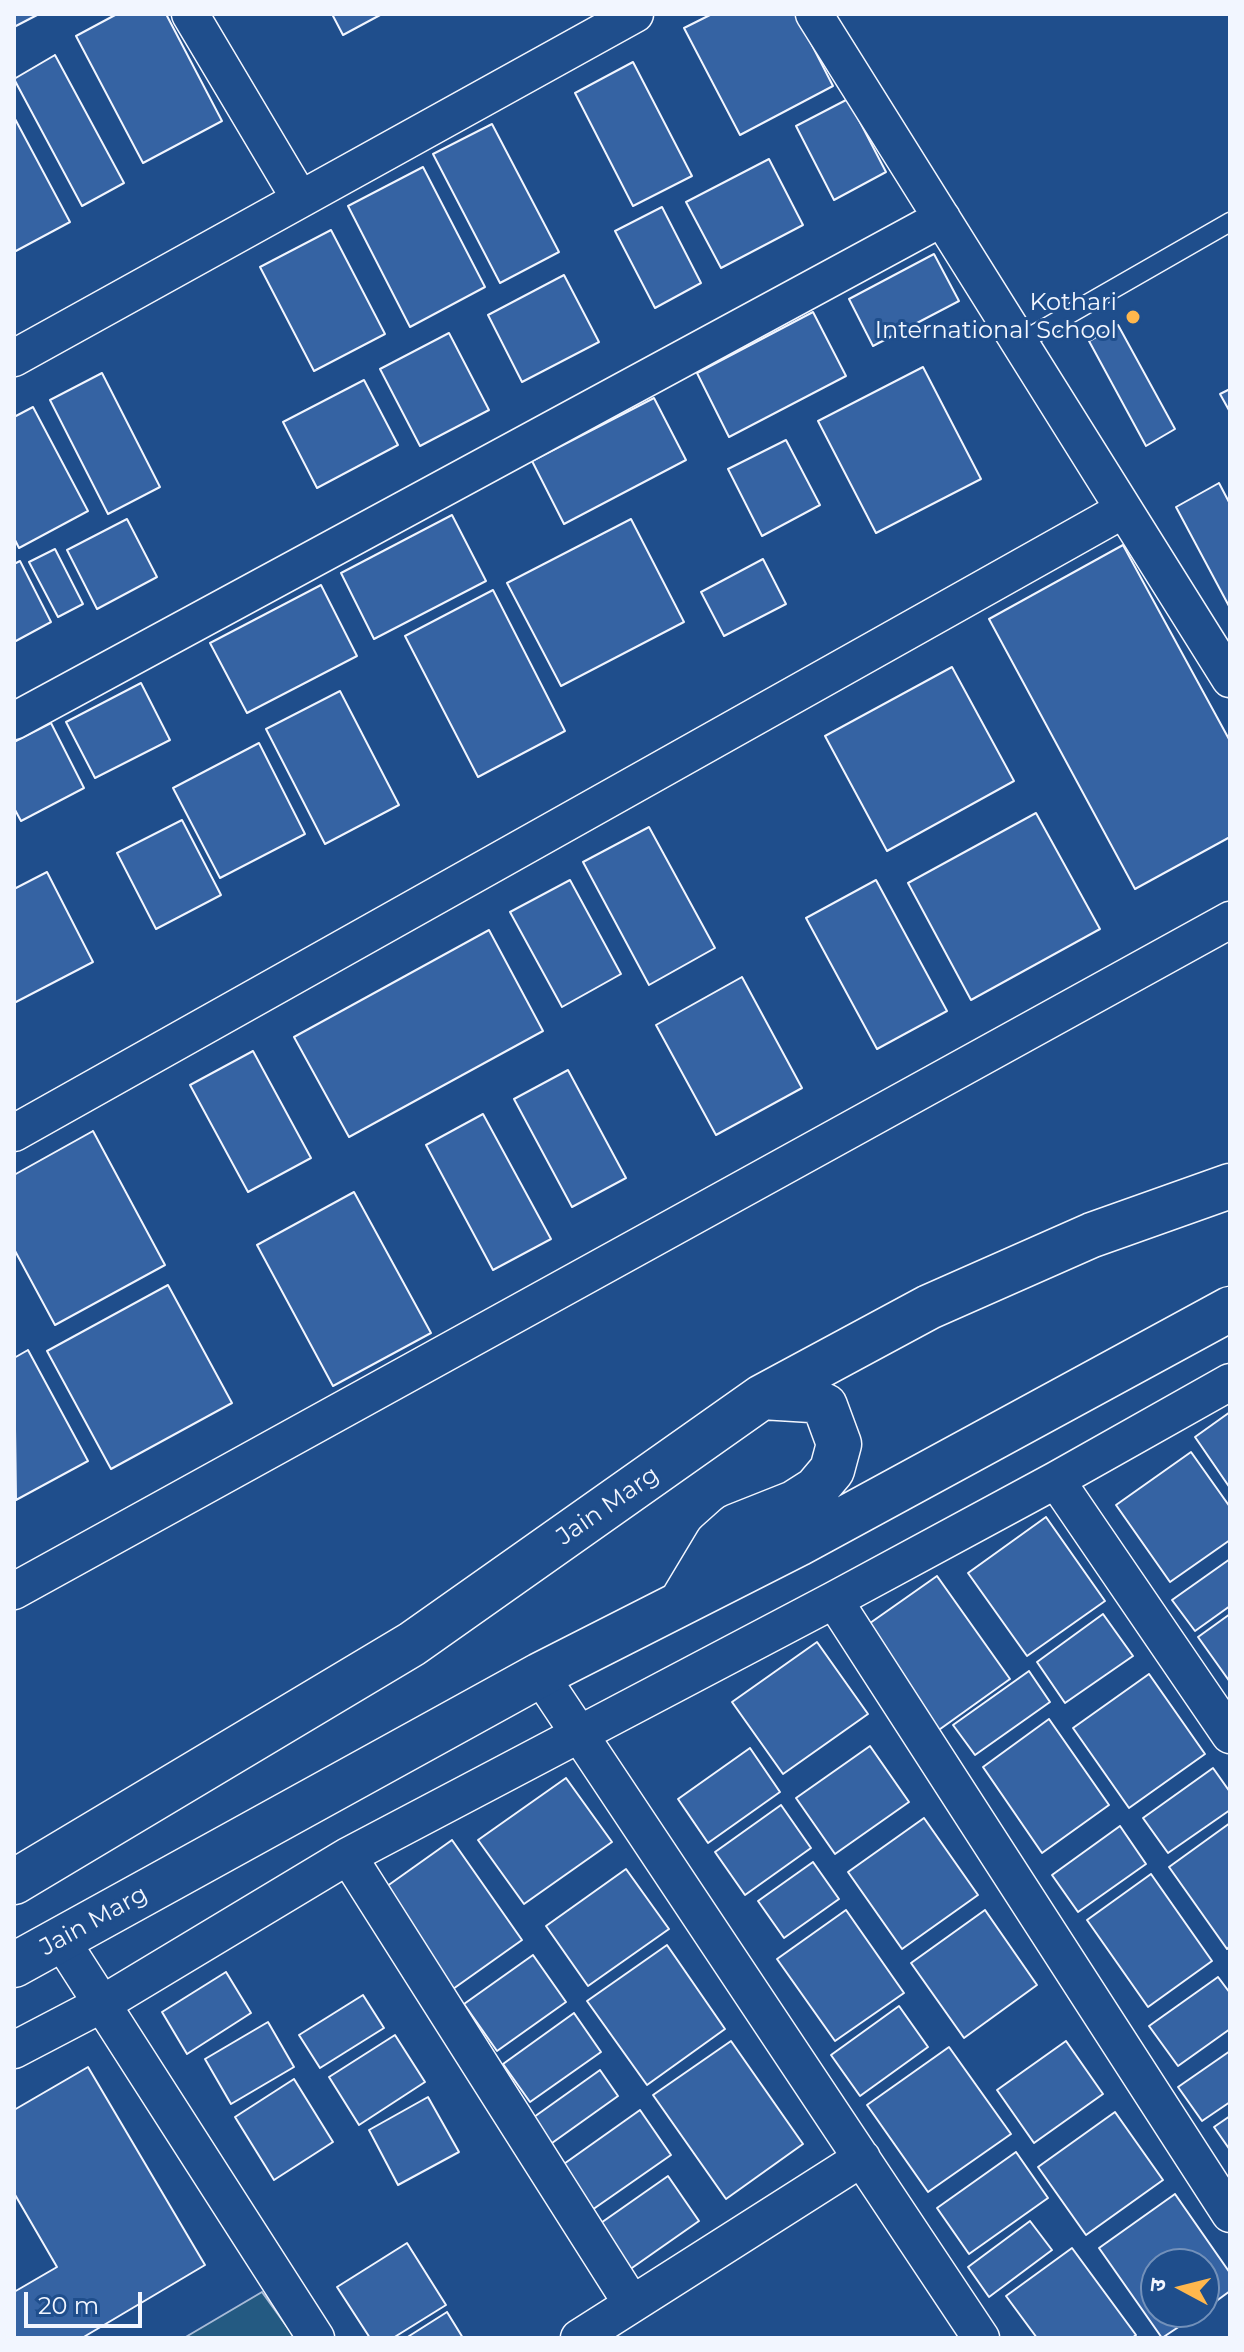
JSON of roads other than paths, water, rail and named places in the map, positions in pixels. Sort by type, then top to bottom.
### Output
[{"type":"street","points":[[190,14],[300,199]]},
{"type":"street","points":[[14,358],[635,14]]},
{"type":"street","points":[[814,14],[1230,679]]},
{"type":"street","points":[[14,721],[942,218]]},
{"type":"street","points":[[14,1133],[1123,510]]},
{"type":"street","points":[[14,1591],[1230,920]]},
{"type":"street","name":"Jain Marg","points":[[14,1882],[412,1644],[762,1397],[929,1307],[1092,1235],[1230,1186]]},
{"type":"street","name":"Jain Marg","points":[[14,1965],[540,1675],[798,1544],[1230,1309]]},
{"type":"street","points":[[14,2050],[102,2004],[348,1856],[834,1600],[1230,1382]]},
{"type":"street","points":[[681,1603],[717,1543],[736,1526],[794,1503],[816,1489],[832,1470],[839,1444],[825,1406],[811,1400],[762,1397]]},
{"type":"street","points":[[1056,1480],[1230,1735]]},
{"type":"street","points":[[834,1600],[1230,2214]]},
{"type":"street","points":[[540,1675],[981,2338]]},
{"type":"street","points":[[348,1856],[632,2304]]},
{"type":"street","points":[[61,1940],[316,2338]]},
{"type":"street","points":[[579,2338],[862,2158]]},
{"type":"lane","points":[[1019,343],[1230,222]]},
{"type":"place","name":"Kothari International School","points":[[1133,317]]}]
